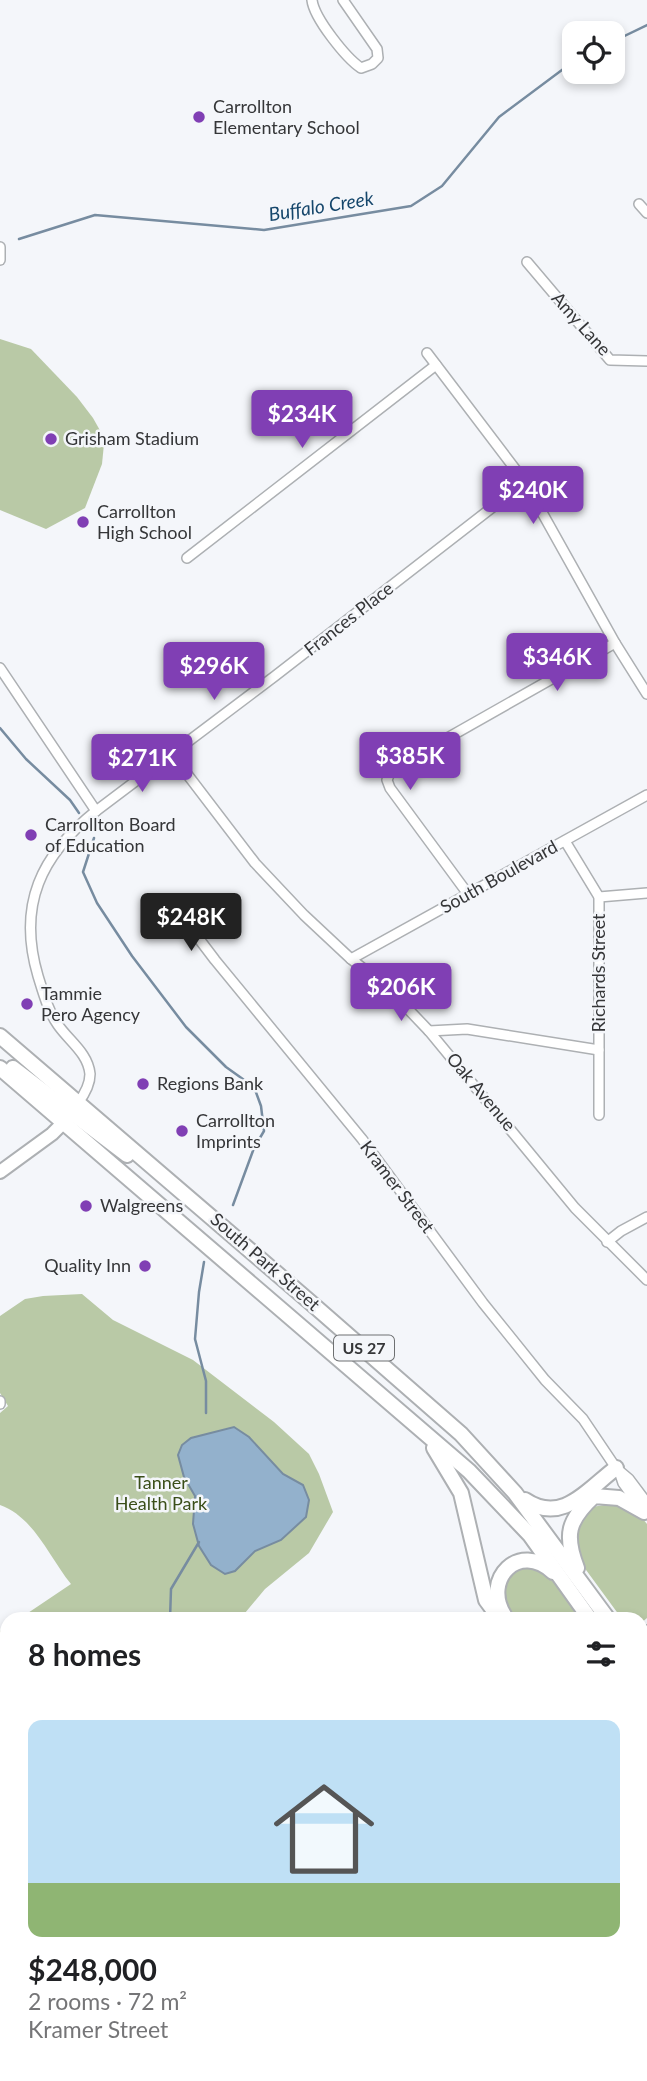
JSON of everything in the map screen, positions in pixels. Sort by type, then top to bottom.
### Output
[{"type":"main road","name":"US 27","points":[[0,1037],[71,1113]]},
{"type":"main road","points":[[0,1060],[71,1113]]},
{"type":"main road","name":"US 27","points":[[0,1068],[71,1113]]},
{"type":"main road","name":"South Park Street","points":[[71,1113],[156,1170],[461,1434],[515,1493],[603,1612]]},
{"type":"main road","name":"South Park Street","points":[[71,1113],[282,1311],[419,1427],[499,1501],[530,1535],[585,1612]]},
{"type":"main road","points":[[282,1311],[298,1291]]},
{"type":"main road","points":[[419,1427],[444,1461],[461,1493],[486,1600],[495,1612]]},
{"type":"main road","points":[[515,1493],[538,1508],[560,1509],[618,1471]]},
{"type":"main road","points":[[583,1585],[570,1550],[569,1533],[577,1513],[618,1471]]},
{"type":"main road","points":[[594,1496],[608,1495],[619,1498],[646,1511]]},
{"type":"main road","points":[[503,1612],[497,1592],[502,1574],[511,1565],[522,1560],[544,1564],[568,1586]]},
{"type":"street","points":[[312,0],[318,16],[350,61],[361,68],[372,64],[378,58],[372,42],[343,0]]},
{"type":"street","points":[[639,204],[647,214]]},
{"type":"street","points":[[0,247],[0,260]]},
{"type":"street","name":"Amy Lane","points":[[527,262],[610,360],[647,361]]},
{"type":"street","points":[[427,353],[525,482],[615,643],[647,694]]},
{"type":"street","points":[[187,558],[436,365]]},
{"type":"street","name":"Frances Place","points":[[71,1113],[88,1086],[90,1075],[82,1053],[58,1025],[50,1010],[34,960],[30,930],[35,897],[46,866],[71,831],[525,482]]},
{"type":"street","points":[[468,894],[403,809],[387,780],[391,770],[615,643]]},
{"type":"street","points":[[0,668],[96,811]]},
{"type":"street","name":"Oak Avenue","points":[[171,754],[255,863],[304,915],[351,959],[387,987],[429,1031],[575,1208],[647,1280]]},
{"type":"street","name":"South Boulevard","points":[[351,959],[647,795]]},
{"type":"street","name":"Richards Street","points":[[565,841],[599,897],[599,1115]]},
{"type":"street","points":[[599,897],[647,893]]},
{"type":"street","name":"Kramer Street","points":[[171,902],[215,960],[362,1139],[483,1303],[545,1380],[583,1419],[618,1471],[622,1483],[646,1511]]},
{"type":"street","points":[[429,1031],[467,1029],[599,1050]]},
{"type":"street","points":[[0,1172],[52,1134],[71,1113]]},
{"type":"street","points":[[607,1242],[647,1217]]},
{"type":"green space","name":"Grisham Stadium","points":[[0,339],[31,349],[77,397],[102,434],[102,464],[85,508],[46,529],[0,510]]},
{"type":"green space","name":"Tanner Health Park","points":[[82,1294],[113,1320],[193,1360],[274,1422],[309,1454],[333,1512],[309,1553],[265,1589],[246,1612],[29,1612],[71,1584],[32,1528],[12,1511],[0,1505],[0,1413],[8,1406],[0,1393],[0,1316],[25,1299]]},
{"type":"green space","points":[[610,1504],[637,1512],[647,1524],[647,1612],[617,1612],[578,1559],[575,1525],[592,1507]]},
{"type":"green space","points":[[522,1566],[542,1573],[556,1585],[574,1612],[511,1612],[504,1590]]},
{"type":"water","points":[[234,1427],[249,1437],[283,1474],[303,1485],[309,1500],[306,1517],[281,1540],[255,1551],[235,1571],[225,1574],[211,1565],[199,1546],[193,1524],[195,1496],[184,1477],[178,1455],[182,1445],[191,1438]]},
{"type":"waterway","name":"Buffalo Creek","points":[[625,36],[647,25]]},
{"type":"waterway","name":"Buffalo Creek","points":[[19,239],[95,215],[264,230],[411,206],[442,186],[499,117],[562,70]]},
{"type":"waterway","points":[[0,728],[26,759],[70,800],[79,813]]},
{"type":"waterway","points":[[94,838],[83,872],[97,903],[132,956],[186,1027],[226,1067],[254,1087],[261,1106],[264,1131],[254,1148],[233,1205]]},
{"type":"waterway","points":[[204,1262],[195,1339],[206,1381],[206,1413]]},
{"type":"waterway","points":[[170,1612],[171,1589],[199,1542]]},
{"type":"place","name":"Carrollton Elementary School","points":[[199,117]]},
{"type":"place","name":"Grisham Stadium","points":[[51,439]]},
{"type":"place","name":"Carrollton High School","points":[[83,522]]},
{"type":"place","name":"Carrollton Board of Education","points":[[31,835]]},
{"type":"place","name":"Tammie Pero Agency","points":[[27,1004]]},
{"type":"place","name":"Regions Bank","points":[[143,1084]]},
{"type":"place","name":"Carrollton Imprints","points":[[182,1131]]},
{"type":"place","name":"Walgreens","points":[[86,1206]]},
{"type":"place","name":"Quality Inn","points":[[145,1266]]}]
